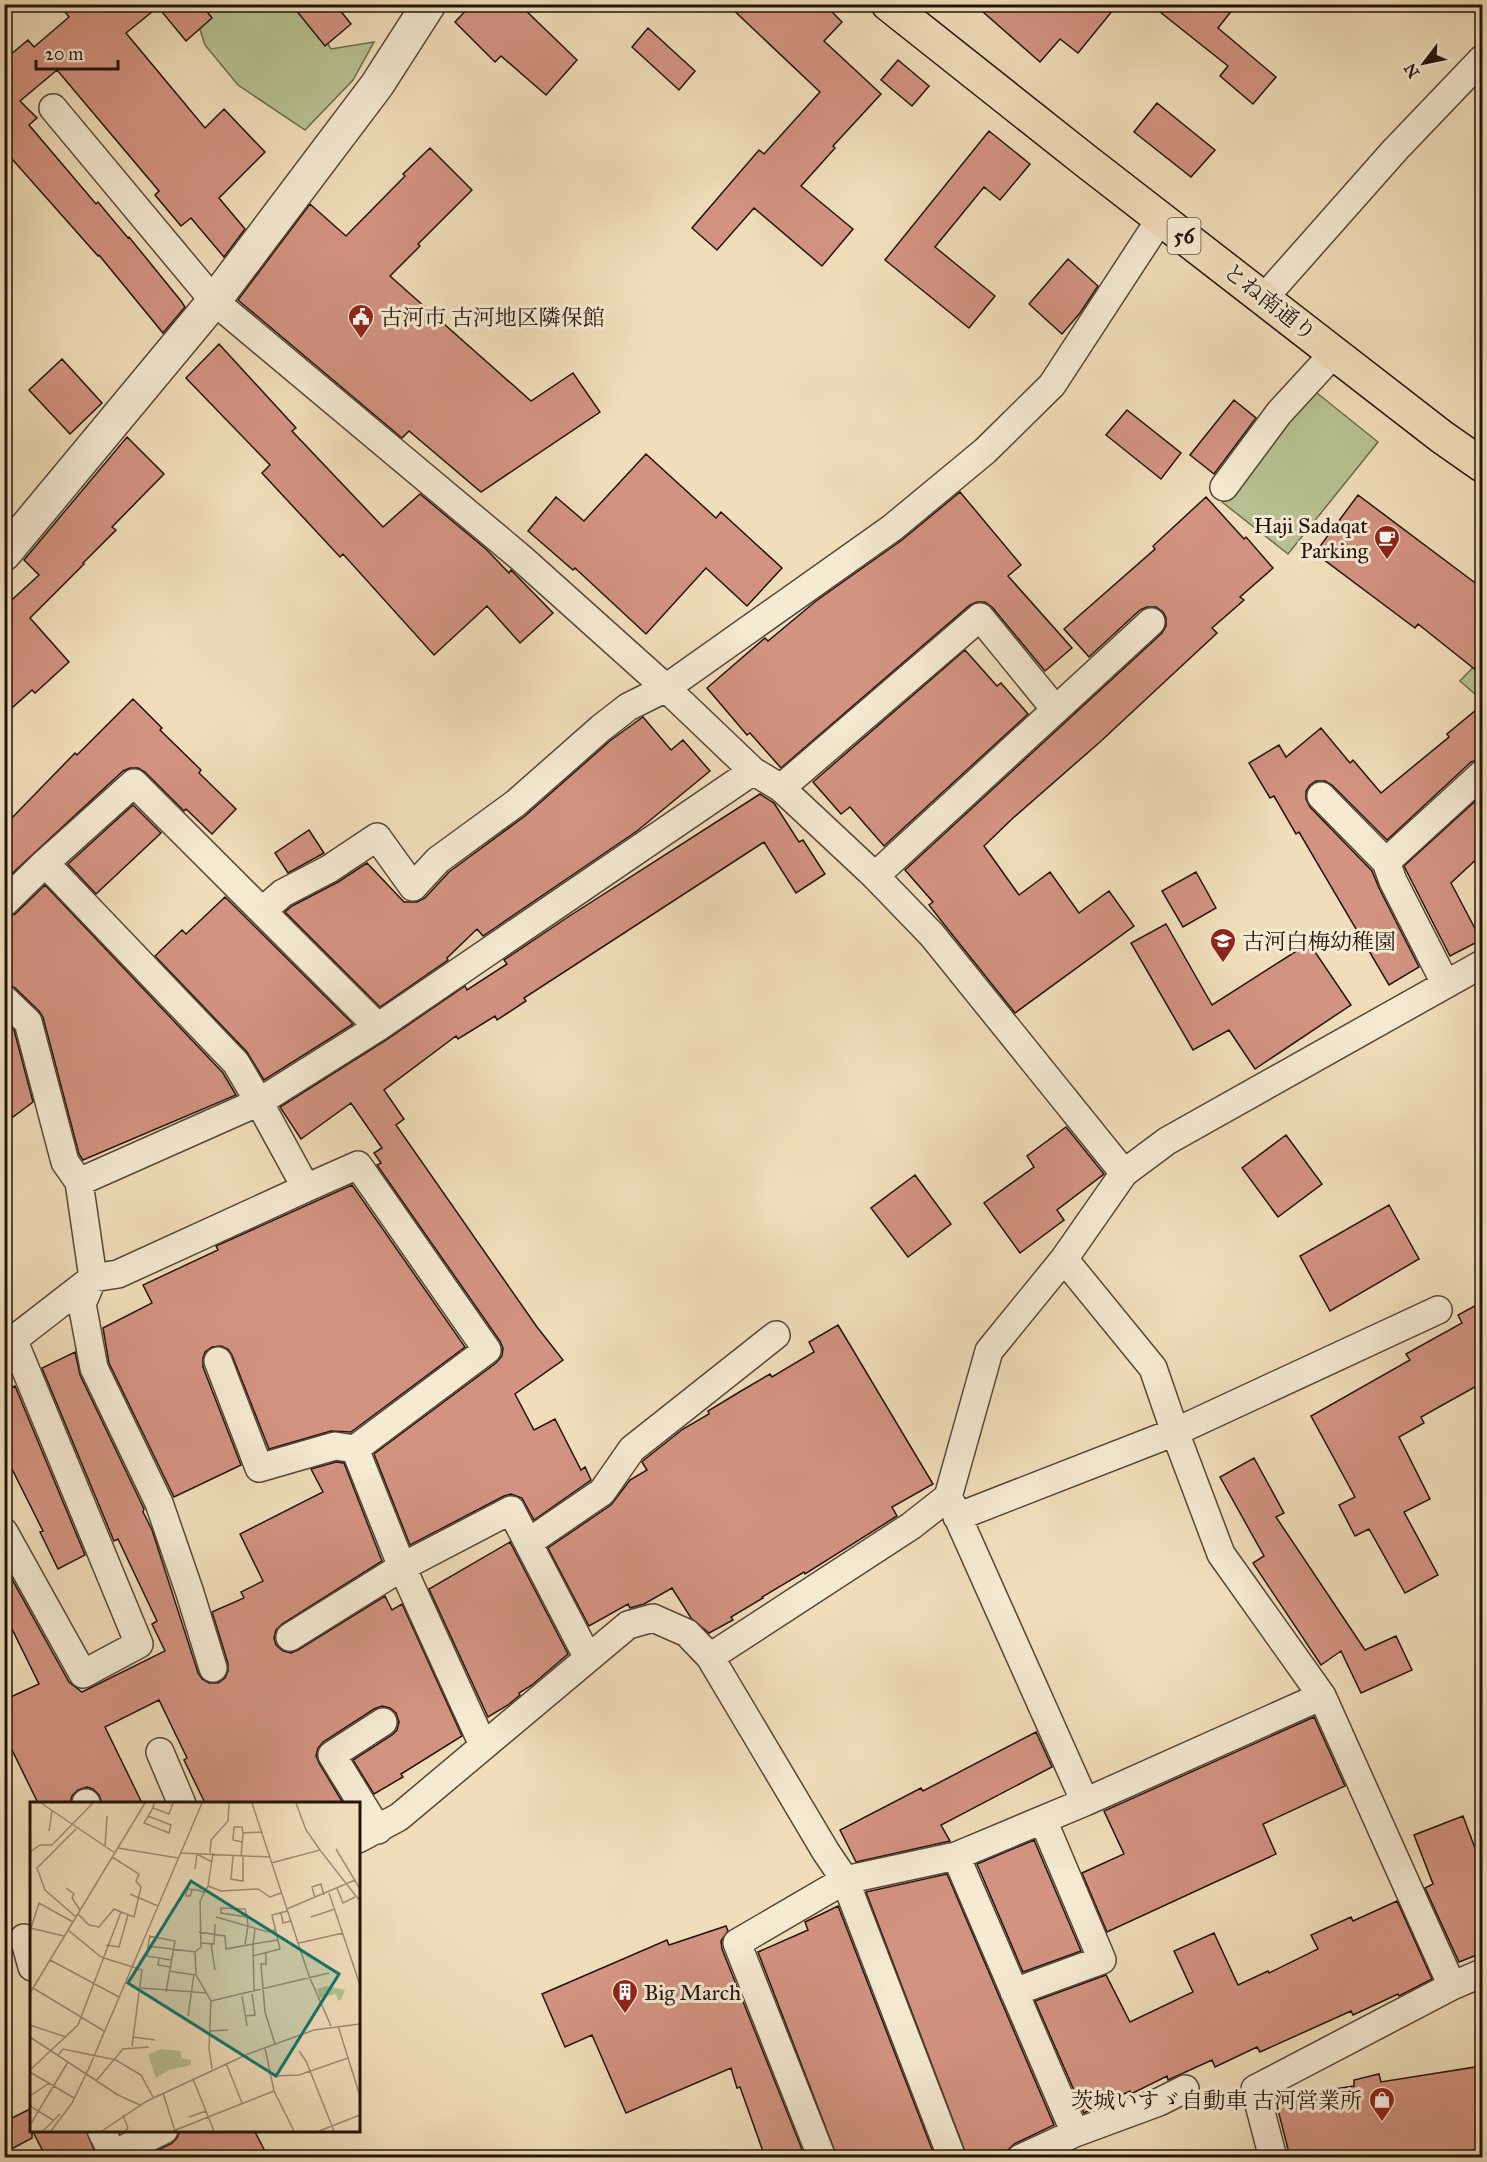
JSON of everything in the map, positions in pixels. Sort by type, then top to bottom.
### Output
[{"type":"main road","name":"とね南通り","points":[[888,4],[1442,437],[1482,465]]},
{"type":"street","points":[[4,554],[214,301],[377,85],[429,4]]},
{"type":"street","points":[[1264,298],[1395,150],[1482,58]]},
{"type":"street","points":[[53,108],[214,301],[520,557],[666,687],[753,771],[781,788],[875,876],[932,935],[1124,1173]]},
{"type":"street","points":[[262,911],[283,893],[329,869],[377,837],[412,887],[438,860],[516,803],[628,707],[666,687],[892,528],[985,451],[1052,384],[1161,218]]},
{"type":"street","points":[[1224,487],[1279,413],[1335,352]]},
{"type":"street","points":[[781,788],[980,617],[1054,709]]},
{"type":"street","points":[[875,876],[1150,622]]},
{"type":"street","points":[[80,1182],[259,1102],[378,1027],[753,771]]},
{"type":"street","points":[[1386,862],[1482,774]]},
{"type":"street","points":[[4,903],[134,783],[378,1027]]},
{"type":"street","points":[[1321,796],[1386,862],[1393,881],[1445,983]]},
{"type":"street","points":[[45,863],[236,1063],[306,1188]]},
{"type":"street","points":[[1085,1802],[953,1507],[989,1352],[1064,1259],[1124,1173],[1167,1141],[1482,964]]},
{"type":"street","points":[[4,999],[28,1022],[65,1162],[80,1182],[93,1278],[82,1305],[94,1368],[159,1503],[213,1668]]},
{"type":"street","points":[[4,1532],[83,1674],[139,1644],[9,1343],[93,1278],[118,1274],[358,1165],[487,1350],[355,1449],[335,1446],[259,1468],[218,1361]]},
{"type":"street","points":[[1064,1259],[1153,1368],[1174,1432],[1221,1554],[1322,1696],[1452,1986]]},
{"type":"street","points":[[710,1656],[902,1532],[953,1507],[1174,1432],[1438,1310]]},
{"type":"street","points":[[529,1542],[602,1492],[632,1449],[776,1335]]},
{"type":"street","points":[[355,1449],[402,1568],[483,1745]]},
{"type":"street","points":[[290,1637],[402,1568],[511,1510],[588,1658]]},
{"type":"street","points":[[360,1817],[368,1835],[399,1817],[628,1625],[653,1618],[687,1634],[710,1656],[826,1852],[845,1880],[952,2157]]},
{"type":"street","points":[[822,2157],[737,1944],[845,1880],[956,1856],[1085,1802],[1322,1696]]},
{"type":"street","points":[[353,1802],[332,1755],[383,1722]]},
{"type":"street","points":[[160,1752],[182,1802]]},
{"type":"street","points":[[1014,1992],[1102,1960],[1043,1820]]},
{"type":"street","points":[[956,1856],[1075,2133]]},
{"type":"street","points":[[20,1939],[30,1962]]},
{"type":"street","points":[[1273,2157],[1255,2089],[1452,1986],[1482,1973]]},
{"type":"street","points":[[1021,2157],[1075,2133],[1159,2102],[1185,2089]]},
{"type":"street","points":[[102,2132],[113,2154],[160,2132]]},
{"type":"green space","points":[[192,5],[304,5],[331,49],[374,42],[353,80],[305,130],[238,85],[205,45]]},
{"type":"green space","points":[[1312,389],[1378,442],[1288,554],[1222,502]]},
{"type":"green space","points":[[1482,658],[1482,700],[1460,681]]},
{"type":"building","points":[[59,4],[201,4],[212,18],[186,41],[158,7],[126,33],[205,128],[224,109],[265,152],[219,198],[245,229],[224,257],[191,218],[181,226],[155,195],[159,191],[57,70],[20,101],[37,118],[29,125],[96,204],[98,202],[129,237],[185,307],[163,333],[99,255],[4,150],[4,60],[28,40],[34,47],[69,17]]},
{"type":"building","points":[[291,4],[335,4],[351,24],[325,46]]},
{"type":"building","points":[[472,4],[519,4],[577,60],[546,95],[501,56],[495,62],[455,22]]},
{"type":"building","points":[[727,4],[824,4],[842,22],[824,41],[881,94],[833,146],[835,148],[801,186],[853,229],[822,266],[754,208],[717,250],[692,228],[759,150],[764,154],[820,92]]},
{"type":"building","points":[[974,4],[1118,4],[1078,53],[1060,39],[1040,62]]},
{"type":"building","points":[[1150,4],[1237,4],[1218,28],[1276,77],[1253,104],[1220,76],[1228,66]]},
{"type":"building","points":[[648,28],[695,71],[679,90],[632,47]]},
{"type":"building","points":[[898,60],[929,86],[912,106],[881,80]]},
{"type":"building","points":[[1157,103],[1215,150],[1191,177],[1134,132]]},
{"type":"building","points":[[989,131],[1030,164],[1000,200],[984,187],[935,247],[995,296],[969,328],[885,260]]},
{"type":"building","name":"古河市 古河地区隣保館","points":[[430,148],[472,190],[418,244],[420,246],[390,276],[531,401],[573,373],[600,412],[481,492],[409,431],[402,438],[238,300],[310,204],[346,236]]},
{"type":"building","points":[[1068,259],[1098,286],[1062,334],[1029,304]]},
{"type":"building","points":[[219,344],[296,428],[292,431],[383,527],[420,494],[487,550],[509,573],[511,570],[553,613],[520,643],[487,606],[434,655],[343,554],[340,557],[262,473],[270,465],[186,378]]},
{"type":"building","points":[[62,359],[102,403],[70,434],[29,390]]},
{"type":"building","points":[[1234,400],[1256,418],[1214,474],[1190,455]]},
{"type":"building","points":[[1127,410],[1181,453],[1161,479],[1106,435]]},
{"type":"building","points":[[127,437],[164,474],[112,527],[116,530],[30,618],[69,662],[35,693],[32,690],[4,715],[4,607],[39,575],[24,560]]},
{"type":"building","points":[[646,454],[716,518],[721,512],[782,568],[747,606],[706,568],[646,634],[575,568],[573,570],[528,531],[556,497],[584,521]]},
{"type":"building","points":[[960,492],[1021,565],[1008,576],[1072,648],[1045,671],[992,607],[985,602],[977,602],[970,605],[781,768],[750,733],[747,735],[707,688],[765,638],[768,641],[816,601],[902,540]]},
{"type":"building","name":"Haji Sadaqat Parking","points":[[1358,495],[1482,588],[1482,675],[1418,624],[1415,628],[1315,553]]},
{"type":"building","points":[[1206,497],[1273,568],[1240,597],[1244,600],[1212,628],[1217,633],[984,846],[1019,895],[1050,872],[1079,913],[1109,891],[1134,926],[1015,1013],[929,905],[933,902],[905,870],[1162,633],[1166,626],[1163,612],[1156,607],[1147,607],[1140,610],[1089,657],[1064,629],[1155,549],[1153,546]]},
{"type":"building","points":[[965,650],[997,686],[1001,683],[1028,714],[884,846],[850,807],[841,814],[813,782]]},
{"type":"building","points":[[133,699],[162,728],[160,730],[201,770],[199,773],[236,809],[212,834],[186,809],[184,811],[145,772],[138,768],[130,768],[123,771],[4,881],[4,826],[75,753],[77,755]]},
{"type":"building","points":[[1482,705],[1482,759],[1471,762],[1387,840],[1332,785],[1325,781],[1316,781],[1306,791],[1306,799],[1310,807],[1372,871],[1419,967],[1389,985],[1299,832],[1296,834],[1274,796],[1270,798],[1249,763],[1279,745],[1286,757],[1321,728],[1350,763],[1353,760],[1381,793],[1449,737],[1447,734]]},
{"type":"building","points":[[643,717],[671,750],[683,740],[710,771],[637,831],[483,936],[477,929],[447,958],[448,960],[380,1007],[285,912],[367,863],[404,902],[417,902],[425,898],[449,872],[525,816],[611,740]]},
{"type":"building","points":[[760,794],[774,803],[799,842],[803,840],[825,874],[796,893],[764,842],[524,998],[526,1001],[497,1020],[495,1016],[458,1039],[456,1036],[384,1090],[404,1119],[396,1125],[537,1327],[563,1360],[515,1394],[534,1430],[555,1419],[581,1470],[585,1467],[591,1480],[534,1520],[522,1498],[511,1494],[410,1545],[374,1454],[496,1363],[502,1356],[503,1348],[377,1165],[381,1163],[374,1153],[382,1148],[351,1103],[301,1139],[280,1107],[386,1040],[465,986],[467,990],[507,964],[504,960]]},
{"type":"building","points":[[1482,795],[1482,854],[1451,883],[1481,940],[1450,956],[1404,866]]},
{"type":"building","points":[[133,805],[161,833],[96,894],[68,864]]},
{"type":"building","points":[[309,830],[324,853],[288,873],[275,853]]},
{"type":"building","points":[[1196,872],[1216,908],[1183,927],[1162,891]]},
{"type":"building","points":[[45,885],[223,1073],[236,1095],[83,1160],[79,1154],[43,1017],[15,988],[4,984],[4,918],[15,914]]},
{"type":"building","points":[[225,897],[353,1024],[264,1080],[247,1052],[155,956],[182,930],[186,934]]},
{"type":"building","points":[[1166,924],[1212,1005],[1309,943],[1351,1005],[1255,1069],[1229,1030],[1193,1050],[1131,943]]},
{"type":"building","points":[[4,1021],[14,1030],[33,1102],[13,1117],[4,1106]]},
{"type":"building","points":[[1066,1127],[1104,1174],[1057,1210],[1064,1220],[1020,1253],[984,1203],[1034,1167],[1027,1156]]},
{"type":"building","points":[[1286,1135],[1322,1184],[1278,1217],[1242,1168]]},
{"type":"building","points":[[915,1175],[951,1224],[908,1257],[871,1208]]},
{"type":"building","points":[[352,1185],[465,1347],[351,1432],[331,1431],[269,1449],[232,1355],[228,1349],[221,1346],[212,1347],[205,1352],[203,1367],[241,1465],[174,1497],[109,1363],[103,1328],[152,1303],[143,1285],[218,1250],[216,1246]]},
{"type":"building","points":[[1389,1205],[1419,1259],[1330,1311],[1300,1256]]},
{"type":"building","points":[[1482,1302],[1482,1383],[1421,1417],[1424,1423],[1399,1437],[1430,1499],[1404,1512],[1438,1575],[1405,1593],[1369,1529],[1355,1536],[1339,1505],[1355,1497],[1311,1416],[1410,1360],[1406,1354],[1462,1323],[1458,1315]]},
{"type":"building","points":[[838,1325],[933,1484],[892,1507],[897,1516],[805,1574],[804,1572],[762,1597],[731,1617],[733,1620],[709,1633],[691,1618],[672,1588],[644,1604],[630,1608],[628,1604],[589,1626],[548,1548],[611,1505],[630,1480],[647,1470],[642,1462],[683,1429],[741,1391],[770,1374],[772,1377],[814,1352],[809,1342]]},
{"type":"building","points":[[75,1352],[80,1375],[144,1509],[143,1512],[152,1530],[198,1673],[202,1679],[209,1683],[218,1683],[225,1678],[228,1671],[228,1663],[212,1612],[244,1598],[241,1592],[263,1581],[240,1534],[323,1492],[311,1469],[336,1462],[344,1463],[382,1561],[282,1624],[276,1630],[274,1638],[276,1645],[283,1651],[291,1653],[298,1650],[385,1596],[392,1610],[402,1604],[462,1736],[401,1774],[403,1777],[374,1794],[353,1760],[397,1730],[399,1722],[396,1713],[382,1706],[323,1742],[318,1748],[316,1756],[319,1763],[342,1802],[205,1802],[184,1760],[187,1758],[159,1700],[105,1727],[142,1802],[102,1802],[99,1795],[87,1787],[78,1790],[72,1796],[70,1802],[38,1802],[12,1750],[4,1754],[4,1700],[39,1684],[12,1629],[4,1633],[4,1565],[69,1682],[82,1692],[165,1651],[152,1624],[157,1621],[118,1539],[114,1541],[42,1368]]},
{"type":"building","points":[[15,1386],[85,1555],[58,1569],[40,1532],[43,1531],[4,1453],[4,1391]]},
{"type":"building","points":[[1254,1458],[1284,1513],[1276,1517],[1365,1650],[1396,1636],[1412,1670],[1361,1693],[1341,1651],[1321,1665],[1253,1563],[1264,1556],[1220,1477]]},
{"type":"building","points":[[510,1542],[568,1654],[532,1685],[519,1693],[520,1695],[508,1705],[488,1717],[429,1589]]},
{"type":"building","points":[[1314,1717],[1345,1786],[1263,1824],[1276,1854],[1107,1932],[1082,1873],[1124,1854],[1104,1811]]},
{"type":"building","points":[[1036,1732],[1052,1767],[941,1825],[950,1841],[856,1862],[840,1830],[921,1788],[923,1791]]},
{"type":"building","points":[[1463,1816],[1482,1867],[1482,1953],[1459,1962],[1425,1888],[1433,1884],[1414,1835]]},
{"type":"building","points":[[1034,1840],[1081,1951],[1023,1972],[977,1864]]},
{"type":"building","points":[[947,1874],[1054,2125],[1014,2144],[1008,2150],[988,2157],[967,2157],[866,1892]]},
{"type":"building","points":[[1397,1901],[1432,1979],[1399,1996],[1398,1994],[1353,2015],[1351,2011],[1260,2052],[1257,2047],[1215,2067],[1212,2060],[1168,2080],[1167,2076],[1131,2094],[1130,2091],[1084,2113],[1035,2001],[1106,1975],[1130,2022],[1193,1992],[1174,1951],[1214,1933],[1238,1985],[1318,1949],[1311,1935],[1351,1917],[1353,1921]]},
{"type":"building","points":[[838,1906],[935,2157],[837,2157],[758,1952],[808,1930],[805,1922]]},
{"type":"building","name":"Big March","points":[[726,1926],[728,1931],[721,1941],[722,1949],[805,2157],[765,2157],[731,2068],[626,2113],[592,2035],[565,2047],[542,1994],[667,1940],[669,1945]]},
{"type":"building","name":"茨城いすゞ自動車 古河営業所","points":[[1482,2066],[1482,2149],[1429,2157],[1290,2157],[1275,2098],[1354,2086],[1354,2080],[1379,2074],[1381,2082]]},
{"type":"building","points":[[30,2109],[32,2138],[4,2153],[4,2122]]},
{"type":"building","points":[[33,2132],[87,2132],[97,2157],[46,2157]]},
{"type":"building","points":[[179,2132],[255,2132],[268,2157],[143,2157],[171,2144]]},
{"type":"place","name":"古河市 古河地区隣保館","points":[[361,340]]},
{"type":"place","name":"Haji Sadaqat Parking","points":[[1387,561]]},
{"type":"place","name":"古河白梅幼稚園","points":[[1223,964]]},
{"type":"place","name":"Big March","points":[[625,2015]]},
{"type":"place","name":"茨城いすゞ自動車 古河営業所","points":[[1382,2123]]}]
